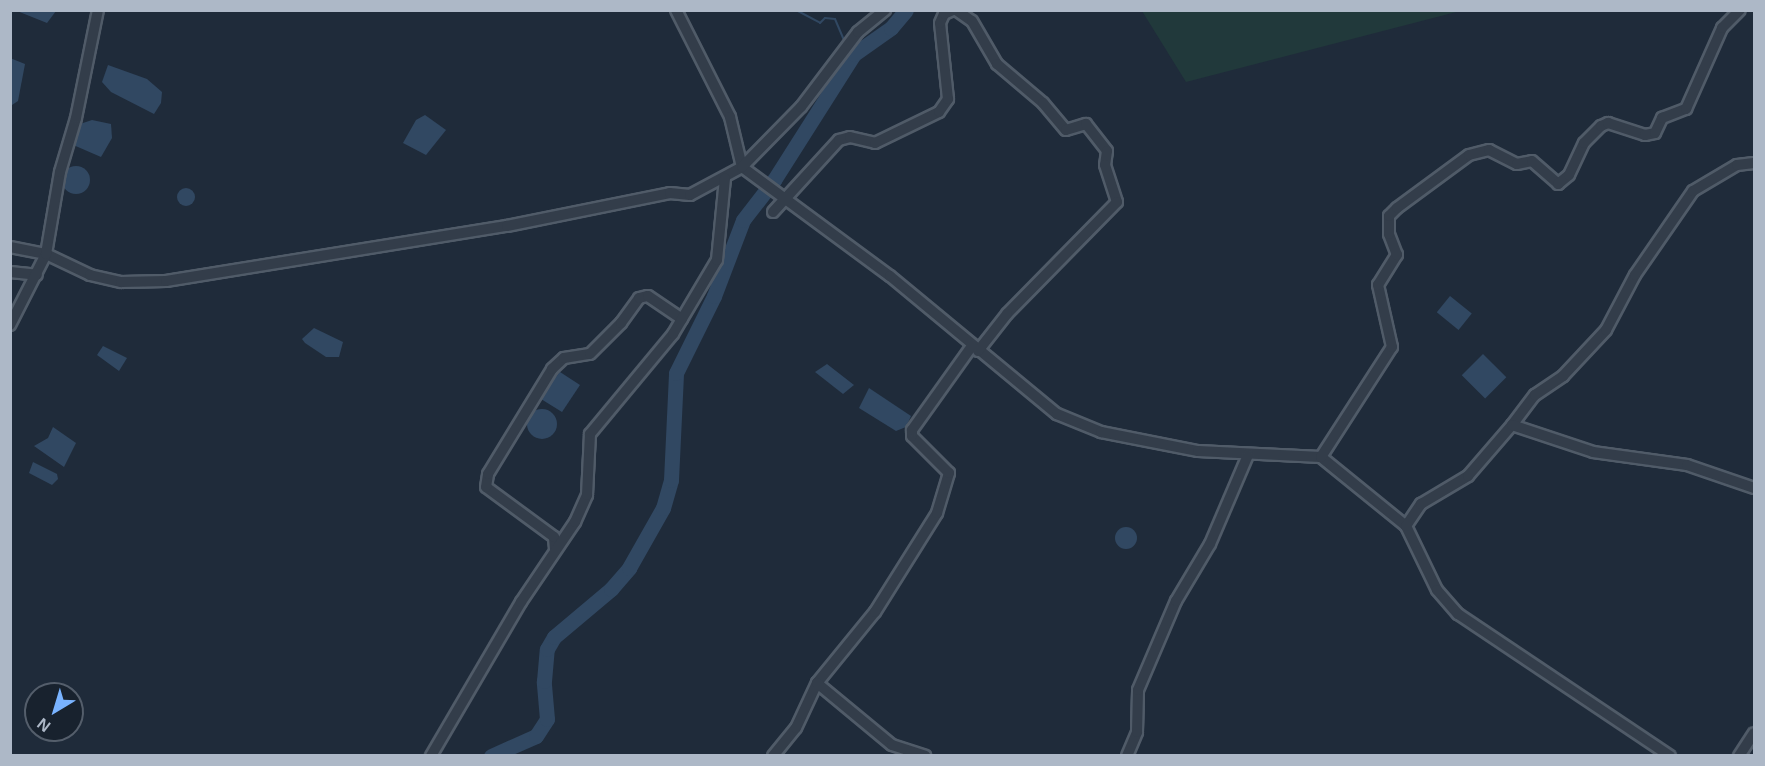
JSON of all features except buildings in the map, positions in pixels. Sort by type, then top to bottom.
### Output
[{"type":"street","points":[[10,325],[46,254],[98,10]]},
{"type":"street","points":[[675,10],[730,117],[742,167],[890,276],[975,349],[1057,414],[1101,432],[1198,451],[1321,457],[1406,526],[1437,590],[1458,614],[1670,756]]},
{"type":"street","points":[[10,247],[46,254],[90,275],[121,282],[166,281],[507,226],[670,193],[690,195],[742,167],[801,107],[858,32],[885,10]]},
{"type":"street","points":[[772,756],[796,728],[817,683],[875,612],[937,513],[949,473],[912,436],[912,430],[975,349],[1118,202],[1105,165],[1107,151],[1086,124],[1066,130],[1043,103],[997,64],[972,21],[955,10],[945,14],[940,23],[948,99],[939,112],[875,143],[850,137],[839,140],[779,195],[773,213]]},
{"type":"street","points":[[1321,457],[1392,347],[1378,285],[1397,255],[1389,234],[1389,216],[1396,208],[1469,155],[1489,150],[1517,164],[1532,161],[1558,184],[1569,175],[1584,143],[1601,126],[1608,123],[1645,135],[1655,133],[1662,118],[1686,109],[1722,28],[1740,10]]},
{"type":"street","points":[[1406,526],[1421,504],[1468,476],[1535,395],[1563,376],[1606,330],[1635,274],[1693,191],[1737,165],[1755,163]]},
{"type":"street","points":[[431,756],[555,549],[575,522],[587,495],[590,434],[645,372],[682,319],[717,260],[725,178]]},
{"type":"street","points":[[10,272],[37,275]]},
{"type":"street","points":[[555,549],[554,537],[486,487],[488,474],[552,369],[564,358],[590,354],[621,323],[639,298],[648,296],[682,319]]},
{"type":"street","points":[[1512,425],[1593,452],[1687,465],[1755,489]]},
{"type":"street","points":[[1127,756],[1137,732],[1138,690],[1176,601],[1210,544],[1248,455]]},
{"type":"street","points":[[817,683],[892,745],[925,756]]},
{"type":"street","points":[[1739,756],[1755,734]]},
{"type":"green space","points":[[1142,11],[1460,11],[1186,82]]},
{"type":"water","points":[[55,10],[56,11],[47,23],[17,11]]},
{"type":"water","points":[[10,58],[25,64],[18,101],[12,105]]},
{"type":"water","points":[[108,65],[147,79],[162,92],[161,103],[154,114],[111,92],[102,82]]},
{"type":"water","points":[[425,115],[446,130],[426,155],[403,143],[416,120]]},
{"type":"water","points":[[92,120],[111,124],[112,138],[101,157],[71,144],[77,125]]},
{"type":"water","points":[[76,166],[86,170],[90,180],[86,190],[76,194],[66,190],[62,180],[66,170]]},
{"type":"water","points":[[186,188],[192,191],[195,197],[192,203],[186,206],[180,203],[177,197],[180,191]]},
{"type":"water","points":[[1450,296],[1472,314],[1459,330],[1437,312]]},
{"type":"water","points":[[314,328],[343,342],[339,357],[326,357],[305,343],[302,339]]},
{"type":"water","points":[[103,346],[127,358],[119,371],[97,355]]},
{"type":"water","points":[[1483,354],[1506,377],[1485,399],[1462,375]]},
{"type":"water","points":[[827,364],[854,385],[843,394],[815,372]]},
{"type":"water","points":[[560,372],[580,385],[562,412],[541,399],[543,391]]},
{"type":"water","points":[[869,388],[911,416],[906,427],[896,431],[859,408]]},
{"type":"water","points":[[542,409],[553,413],[557,424],[553,435],[542,439],[531,435],[527,424],[531,413]]},
{"type":"water","points":[[53,427],[76,443],[64,467],[34,446],[48,438]]},
{"type":"water","points":[[33,462],[57,474],[58,479],[52,485],[29,473]]},
{"type":"water","points":[[1122,527],[1130,527],[1137,534],[1137,542],[1130,549],[1122,549],[1115,542],[1115,534]]},
{"type":"waterway","points":[[796,10],[820,23],[825,18],[835,19],[845,42]]},
{"type":"waterway","points":[[491,756],[536,736],[547,719],[544,681],[547,649],[554,637],[611,589],[629,568],[663,508],[671,480],[676,373],[714,296],[743,220],[774,180],[854,54],[891,28],[906,10]]}]
